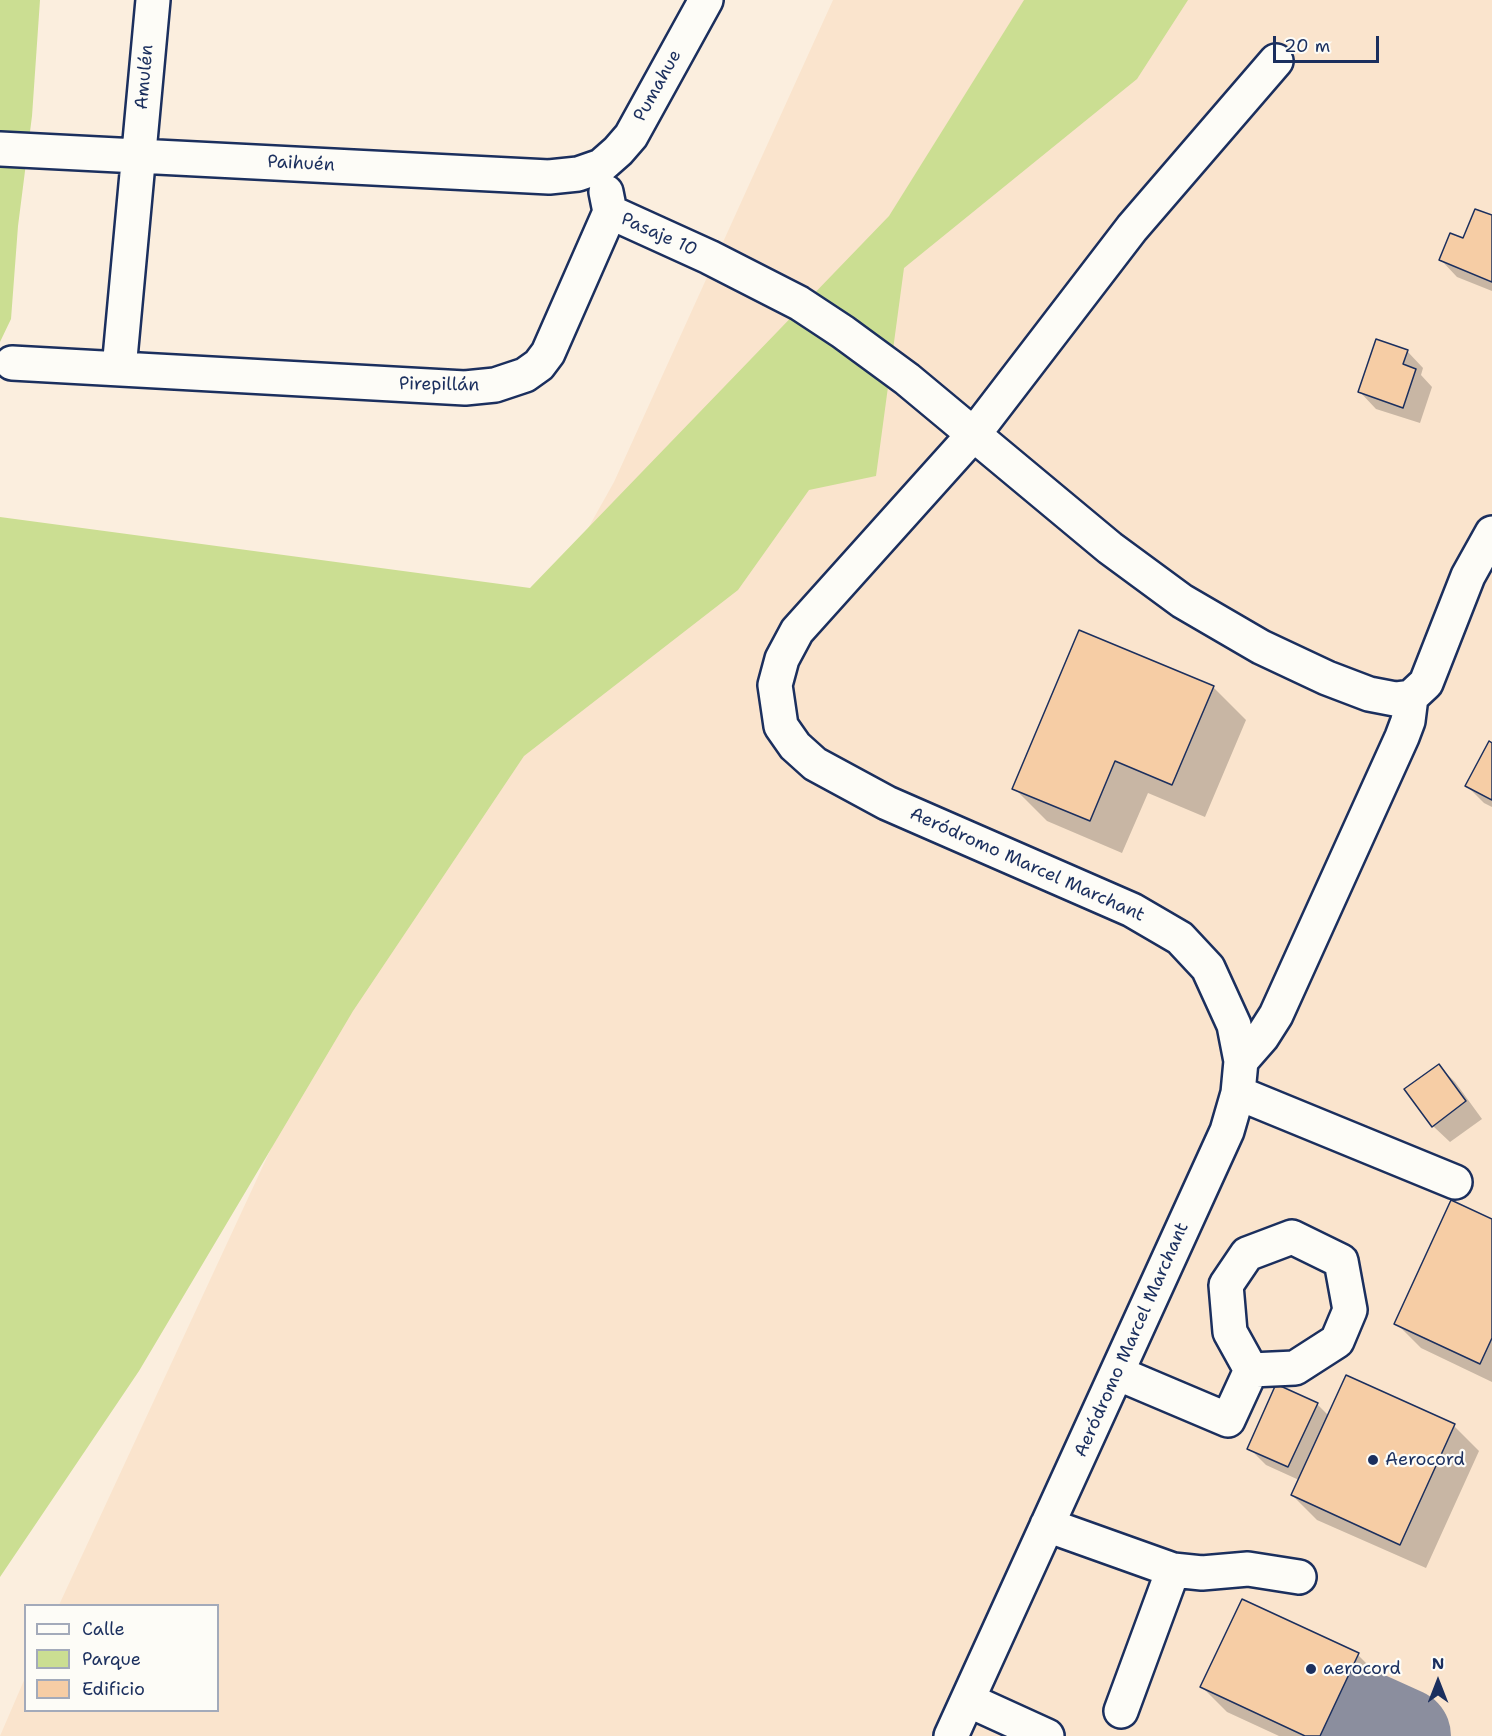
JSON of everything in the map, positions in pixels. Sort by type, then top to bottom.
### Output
[{"type":"street","name":"Amulén","points":[[139,154],[153,0]]},
{"type":"street","name":"Pumahue","points":[[601,166],[631,136],[706,0]]},
{"type":"street","name":"Aeródromo Marcel Marchant","points":[[951,1736],[1227,1131],[1239,1077],[1234,1025],[1208,968],[1180,938],[1132,910],[887,803],[815,764],[795,746],[781,726],[775,685],[782,659],[797,631],[974,434],[1132,228],[1276,62]]},
{"type":"street","name":"Paihuén","points":[[0,149],[139,154],[549,177],[578,174],[601,166]]},
{"type":"street","points":[[119,369],[139,154]]},
{"type":"street","points":[[601,166],[610,212]]},
{"type":"street","name":"Pasaje 10","points":[[610,212],[709,257],[798,303],[843,332],[907,379],[974,434]]},
{"type":"street","name":"Pirepillán","points":[[12,363],[465,388],[495,385],[525,375],[548,353],[610,212]]},
{"type":"street","points":[[974,434],[1110,548],[1182,601],[1261,647],[1327,678],[1370,694],[1395,699],[1411,697],[1426,683],[1468,576],[1492,533]]},
{"type":"street","points":[[1411,697],[1408,721],[1402,737],[1276,1015],[1239,1077],[1455,1182]]},
{"type":"street","points":[[1117,1373],[1228,1420],[1251,1370]]},
{"type":"street","points":[[1047,1525],[1173,1570],[1202,1573],[1248,1569],[1299,1577]]},
{"type":"street","points":[[1121,1711],[1173,1570]]},
{"type":"street","points":[[968,1700],[1047,1736]]},
{"type":"shaded area","points":[[833,0],[1492,0],[1492,1736],[0,1736],[24,1680],[24,1712],[219,1712],[219,1604],[59,1604],[419,830],[614,482]]},
{"type":"green space","points":[[0,0],[40,0],[32,116],[18,226],[11,319],[0,342]]},
{"type":"green space","points":[[1024,0],[1188,0],[1137,79],[904,268],[876,476],[809,490],[738,590],[524,756],[353,1011],[139,1371],[0,1577],[0,517],[530,588],[889,216]]},
{"type":"building","points":[[1475,209],[1492,215],[1492,282],[1439,260],[1450,233],[1463,238]]},
{"type":"building","points":[[1376,339],[1408,350],[1403,364],[1416,369],[1403,408],[1358,392]]},
{"type":"building","points":[[1079,630],[1214,686],[1172,785],[1115,761],[1090,821],[1012,789]]},
{"type":"building","points":[[1489,741],[1492,743],[1492,800],[1465,786]]},
{"type":"building","points":[[1439,1064],[1466,1101],[1432,1127],[1404,1089]]},
{"type":"building","points":[[1451,1200],[1492,1219],[1492,1338],[1480,1364],[1394,1324]]},
{"type":"building","name":"Aerocord","points":[[1346,1375],[1455,1424],[1400,1545],[1291,1495]]},
{"type":"building","points":[[1276,1384],[1318,1403],[1288,1467],[1247,1449]]},
{"type":"building","points":[[1242,1599],[1359,1653],[1320,1736],[1305,1736],[1200,1687]]},
{"type":"taxiway","points":[[1350,1712],[1403,1736]]},
{"type":"place","name":"Aerocord","points":[[1373,1460]]},
{"type":"place","name":"aerocord","points":[[1311,1669]]}]
